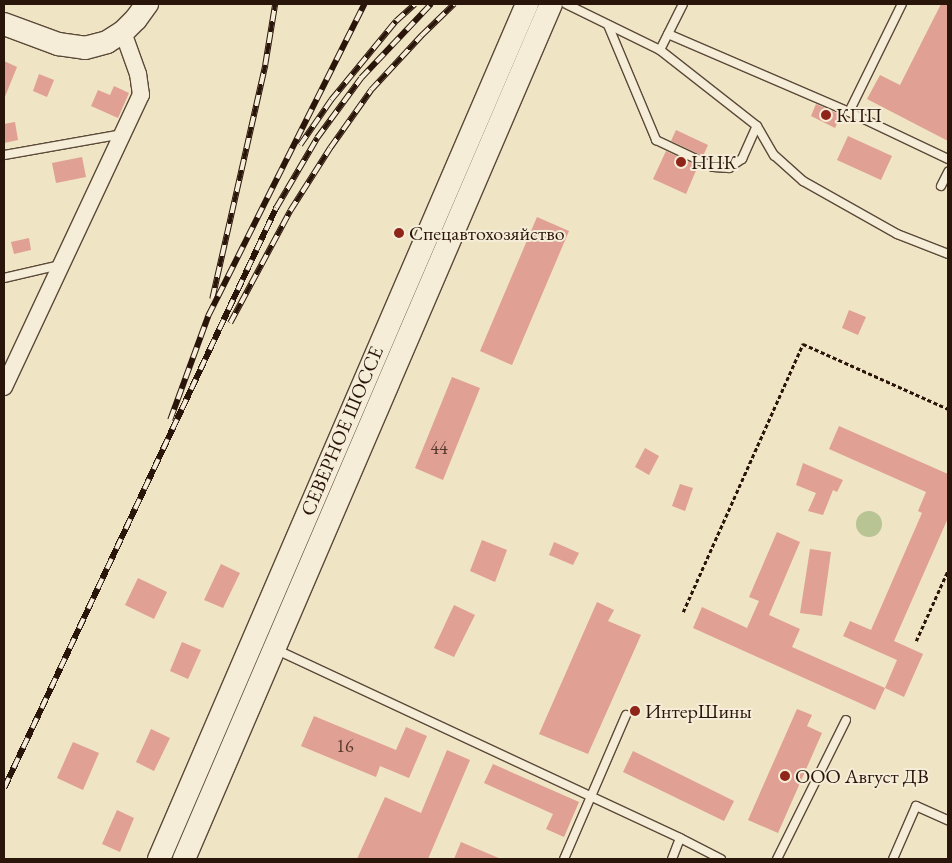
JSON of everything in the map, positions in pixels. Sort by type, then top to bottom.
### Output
[{"type":"main road","points":[[4,24],[58,44],[84,48],[107,42],[123,32],[136,20],[147,4]]},
{"type":"main road","name":"СЕВЕРНОЕ ШОССЕ","points":[[159,859],[527,4]]},
{"type":"main road","name":"СЕВЕРНОЕ ШОССЕ","points":[[184,859],[551,4]]},
{"type":"main road","points":[[252,640],[273,648]]},
{"type":"street","points":[[4,387],[141,95],[138,74],[123,32]]},
{"type":"lane","points":[[566,4],[660,50],[757,126],[774,155],[803,181],[897,234],[948,254]]},
{"type":"lane","points":[[660,50],[684,4]]},
{"type":"lane","points":[[848,112],[902,4]]},
{"type":"lane","points":[[608,25],[656,140],[713,167],[729,168],[742,159],[757,126]]},
{"type":"lane","points":[[668,34],[848,112],[948,159]]},
{"type":"lane","points":[[4,155],[123,134]]},
{"type":"lane","points":[[941,186],[948,172]]},
{"type":"lane","points":[[4,278],[62,264]]},
{"type":"lane","points":[[273,648],[680,838],[721,859]]},
{"type":"lane","points":[[564,859],[626,715]]},
{"type":"lane","points":[[777,859],[846,720]]},
{"type":"lane","points":[[892,859],[916,806],[948,820]]},
{"type":"lane","points":[[672,859],[680,838]]},
{"type":"path","points":[[683,612],[803,344],[948,409]]},
{"type":"path","points":[[916,641],[948,570]]},
{"type":"green space","points":[[869,511],[878,515],[882,524],[878,533],[869,537],[860,533],[856,524],[860,515]]},
{"type":"building","points":[[941,4],[948,4],[948,141],[867,99],[880,75],[900,85]]},
{"type":"building","points":[[4,61],[17,67],[4,99]]},
{"type":"building","points":[[39,74],[54,80],[47,97],[33,91]]},
{"type":"building","points":[[114,86],[129,93],[118,118],[91,106],[98,90],[110,95]]},
{"type":"building","name":"КПП","points":[[816,104],[841,115],[835,128],[811,116]]},
{"type":"building","points":[[15,122],[18,140],[4,143],[4,124]]},
{"type":"building","points":[[676,130],[708,145],[703,156],[671,141]]},
{"type":"building","points":[[848,136],[892,156],[881,180],[837,160]]},
{"type":"building","points":[[666,151],[698,166],[686,194],[653,179]]},
{"type":"building","points":[[82,157],[86,177],[56,183],[52,163]]},
{"type":"building","points":[[537,217],[569,231],[512,365],[480,351]]},
{"type":"building","points":[[29,238],[31,250],[14,254],[11,242]]},
{"type":"building","points":[[849,310],[866,317],[858,335],[842,328]]},
{"type":"building","points":[[452,377],[480,388],[443,480],[415,468]]},
{"type":"building","points":[[839,426],[948,474],[948,518],[894,641],[923,654],[904,697],[885,688],[897,660],[843,636],[850,621],[871,630],[922,513],[918,511],[926,492],[829,449]]},
{"type":"building","points":[[645,448],[659,456],[649,475],[635,467]]},
{"type":"building","points":[[803,463],[843,480],[837,492],[833,490],[823,515],[808,511],[816,493],[796,485]]},
{"type":"building","points":[[680,484],[693,488],[685,511],[672,506]]},
{"type":"building","points":[[777,532],[800,542],[769,615],[800,629],[792,647],[885,688],[875,710],[693,628],[702,607],[747,628],[759,601],[749,597]]},
{"type":"building","points":[[482,540],[507,550],[495,582],[470,571]]},
{"type":"building","points":[[554,542],[579,553],[573,565],[549,555]]},
{"type":"building","points":[[810,549],[831,552],[822,616],[800,613]]},
{"type":"building","points":[[221,564],[240,573],[223,608],[204,600]]},
{"type":"building","points":[[138,578],[167,592],[154,619],[125,605]]},
{"type":"building","points":[[597,602],[614,610],[608,621],[641,635],[588,754],[539,734]]},
{"type":"building","points":[[454,605],[475,615],[454,657],[434,648]]},
{"type":"building","points":[[182,642],[201,650],[188,679],[170,671]]},
{"type":"building","name":"ООО Август ДВ","points":[[797,709],[812,715],[807,726],[822,733],[778,833],[748,820]]},
{"type":"building","points":[[314,716],[396,750],[406,727],[427,736],[409,778],[380,766],[376,777],[301,746]]},
{"type":"building","points":[[151,729],[170,738],[154,771],[136,762]]},
{"type":"building","points":[[73,742],[99,753],[83,790],[57,778]]},
{"type":"building","points":[[447,750],[470,760],[428,859],[357,859],[385,797],[421,813]]},
{"type":"building","points":[[633,751],[734,801],[724,821],[623,772]]},
{"type":"building","points":[[493,764],[579,802],[564,837],[546,829],[553,814],[484,783]]},
{"type":"building","points":[[117,810],[134,818],[120,852],[102,844]]},
{"type":"building","points":[[461,842],[501,859],[454,859]]},
{"type":"railway","points":[[212,299],[265,65],[275,4]]},
{"type":"railway","points":[[170,420],[208,316],[364,4]]},
{"type":"railway","points":[[300,145],[331,100],[396,21],[415,4]]},
{"type":"railway","points":[[4,788],[276,208],[317,138],[361,78],[431,4]]},
{"type":"railway","points":[[230,323],[290,211],[330,148],[371,90],[421,36],[454,4]]},
{"type":"place","name":"КПП","points":[[826,115]]},
{"type":"place","name":"ННК","points":[[681,162]]},
{"type":"place","name":"Спецавтохозяйство","points":[[399,233]]},
{"type":"place","name":"ИнтерШины","points":[[635,711]]},
{"type":"place","name":"ООО Август ДВ","points":[[785,776]]}]
